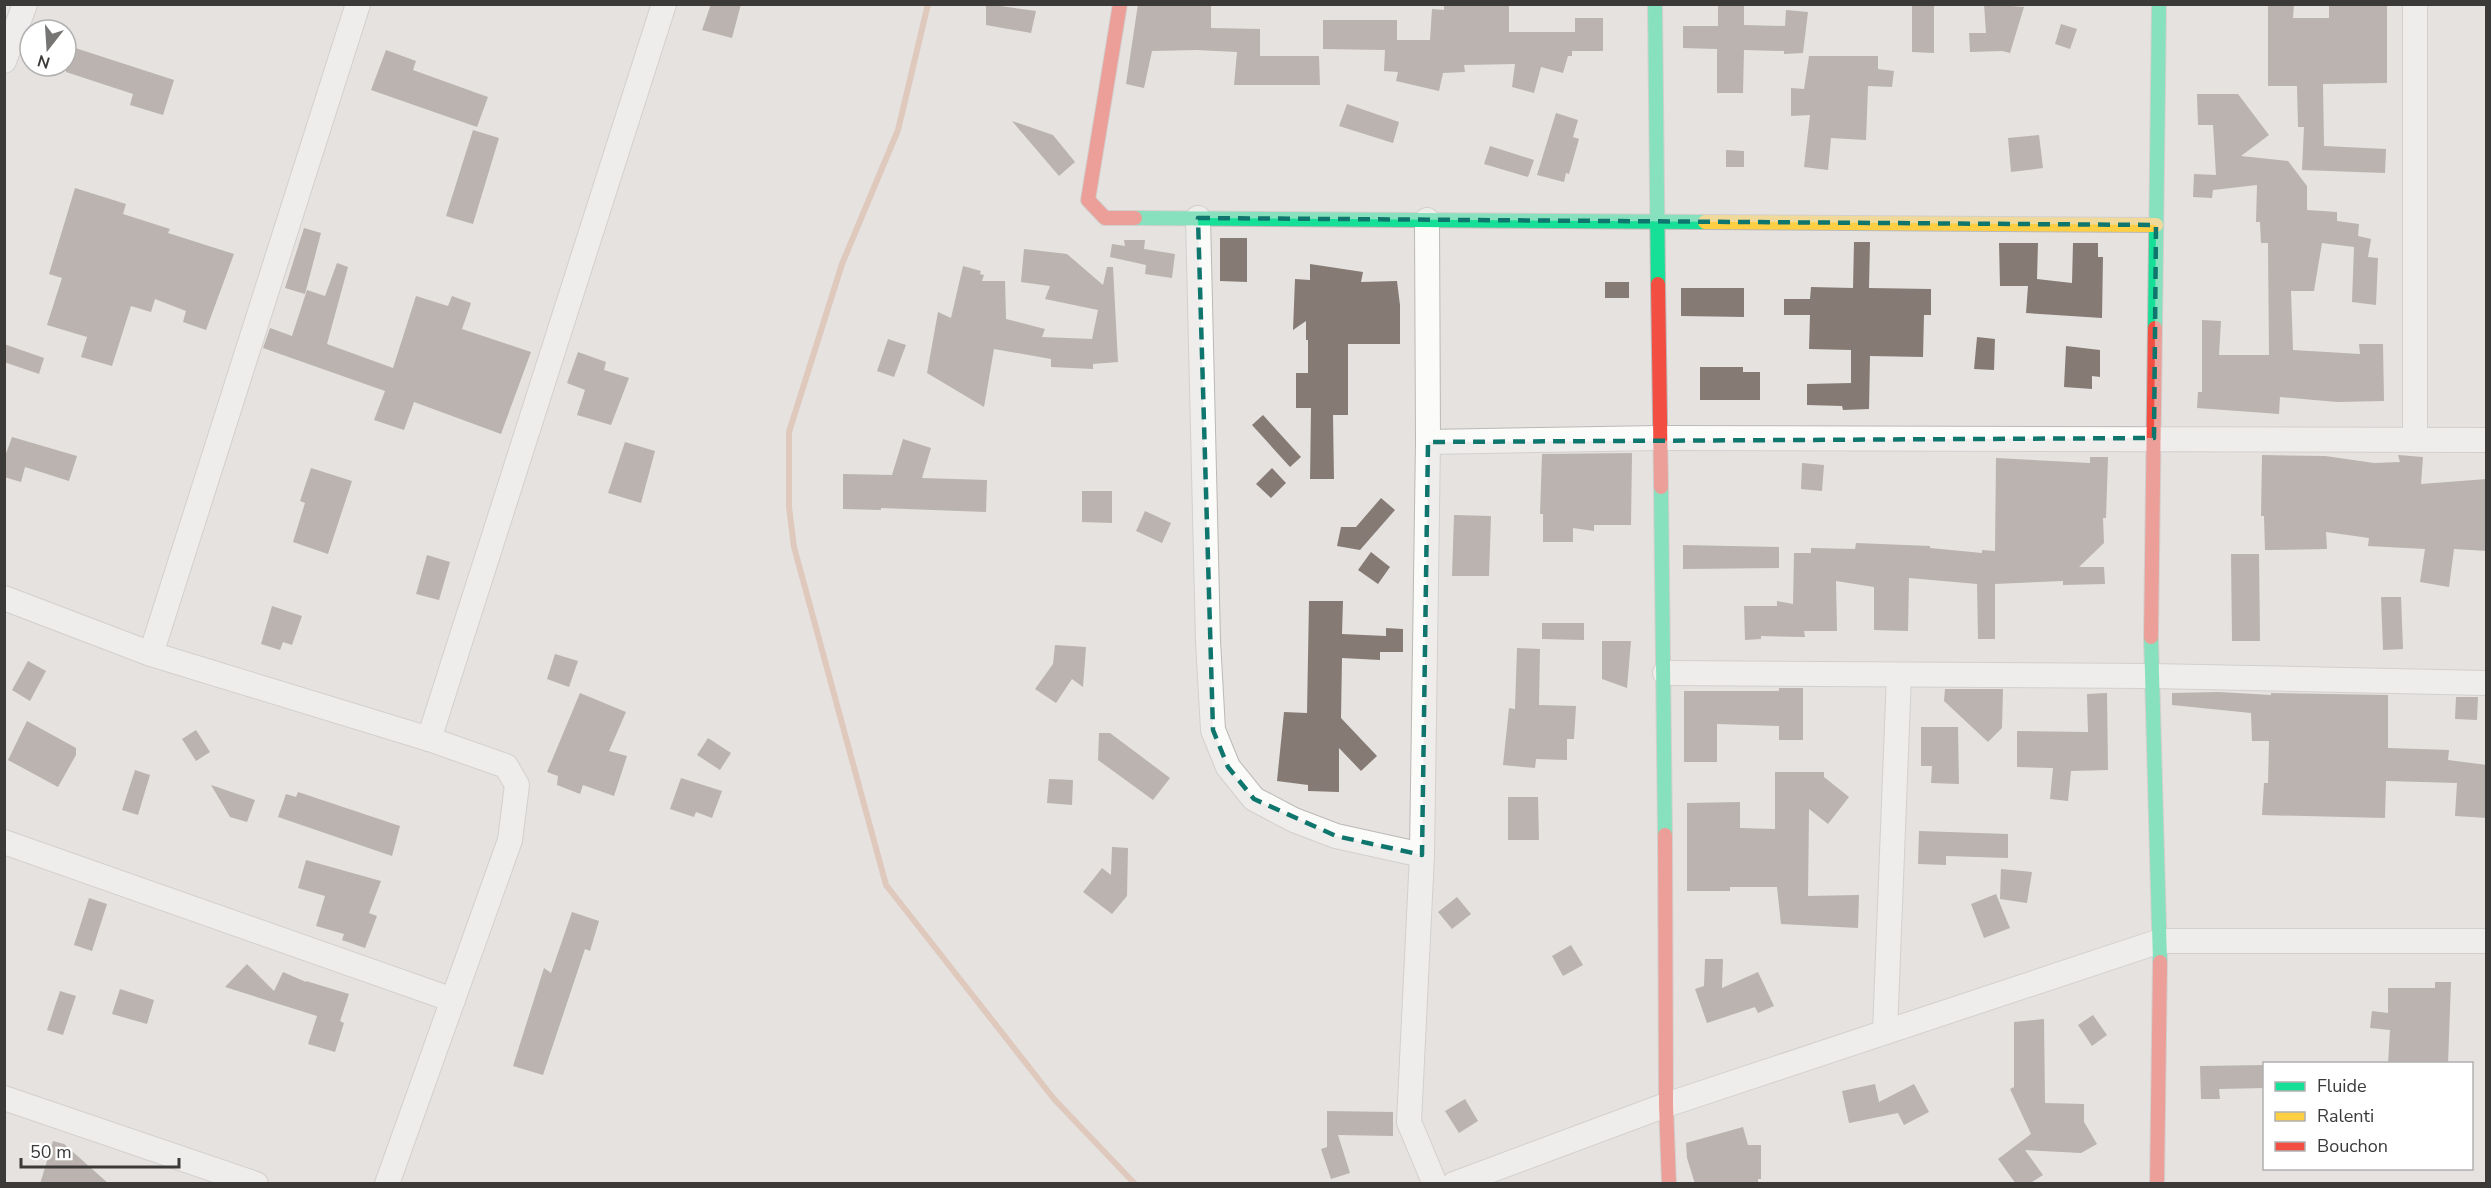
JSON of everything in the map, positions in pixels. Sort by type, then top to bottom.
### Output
[{"type":"street","points":[[4,61],[25,4]]},
{"type":"street","points":[[151,654],[358,4]]},
{"type":"street","points":[[429,739],[664,4]]},
{"type":"street","points":[[1120,4],[1088,200],[1105,218],[2156,225]]},
{"type":"street","points":[[1655,4],[1665,673],[1666,1105],[1669,1184]]},
{"type":"street","points":[[2157,1184],[2160,941],[2151,676],[2159,4]]},
{"type":"street","points":[[2415,4],[2415,440]]},
{"type":"street","points":[[1198,218],[1208,641],[1213,730],[1228,767],[1254,800],[1294,820],[1336,836],[1422,855]]},
{"type":"street","points":[[1427,220],[1428,442],[1422,855],[1409,1122],[1435,1184]]},
{"type":"street","points":[[1428,442],[1660,438],[2487,440]]},
{"type":"street","points":[[4,598],[151,654],[429,739],[506,766],[517,784],[510,840],[387,1184]]},
{"type":"street","points":[[1665,673],[2151,676],[2487,683]]},
{"type":"street","points":[[1885,1032],[1899,675]]},
{"type":"street","points":[[4,842],[453,1000]]},
{"type":"street","points":[[1454,1184],[1666,1105],[2160,941],[2487,941]]},
{"type":"street","points":[[4,1098],[256,1184]]},
{"type":"highlighted area","points":[[1198,218],[2156,225],[2154,438],[1428,442],[1422,855],[1336,836],[1254,799],[1228,767],[1213,730]]},
{"type":"building","points":[[711,4],[741,4],[732,38],[702,30]]},
{"type":"building","points":[[986,4],[1036,11],[1031,33],[986,25]]},
{"type":"building","points":[[1138,4],[1211,4],[1211,28],[1260,29],[1260,56],[1319,56],[1320,85],[1234,85],[1237,52],[1196,50],[1152,51],[1144,88],[1126,84]]},
{"type":"building","points":[[1444,4],[1509,4],[1509,32],[1575,32],[1575,18],[1603,18],[1603,51],[1572,51],[1572,56],[1568,56],[1563,73],[1541,67],[1534,93],[1512,87],[1515,64],[1464,65],[1465,72],[1443,73],[1439,91],[1396,81],[1398,72],[1384,71],[1385,50],[1323,49],[1323,20],[1397,20],[1397,40],[1430,40],[1432,9],[1444,10]]},
{"type":"building","points":[[1718,4],[1744,4],[1744,25],[1785,26],[1786,10],[1808,12],[1803,53],[1784,54],[1784,51],[1744,50],[1743,93],[1717,93],[1717,49],[1683,48],[1683,26],[1718,26]]},
{"type":"building","points":[[1912,4],[1934,4],[1934,53],[1912,52]]},
{"type":"building","points":[[1984,4],[2024,7],[2010,53],[1970,52],[1969,33],[1986,33]]},
{"type":"building","points":[[2268,4],[2294,4],[2293,18],[2329,18],[2329,5],[2387,4],[2387,83],[2323,84],[2324,146],[2386,149],[2385,173],[2302,170],[2304,127],[2298,127],[2297,86],[2268,86]]},
{"type":"building","points":[[2061,24],[2077,29],[2070,49],[2055,44]]},
{"type":"building","points":[[78,49],[174,80],[163,115],[130,105],[133,94],[78,76]]},
{"type":"building","points":[[386,50],[416,61],[413,70],[488,97],[477,127],[371,90]]},
{"type":"building","points":[[1809,56],[1878,56],[1878,69],[1894,71],[1892,87],[1868,86],[1866,140],[1831,138],[1828,170],[1804,167],[1810,115],[1791,116],[1791,88],[1804,89]]},
{"type":"building","points":[[2197,94],[2238,94],[2269,135],[2241,156],[2288,161],[2307,186],[2307,210],[2337,212],[2337,221],[2359,224],[2358,236],[2371,239],[2368,257],[2378,258],[2376,305],[2352,302],[2354,247],[2322,243],[2314,291],[2291,291],[2293,350],[2360,354],[2359,344],[2383,344],[2384,401],[2337,402],[2280,397],[2279,414],[2197,408],[2198,392],[2202,392],[2202,320],[2221,321],[2219,355],[2269,355],[2268,243],[2261,243],[2260,222],[2256,222],[2257,185],[2213,190],[2212,198],[2193,197],[2194,174],[2216,175],[2213,125],[2198,125]]},
{"type":"building","points":[[1347,104],[1399,122],[1393,143],[1339,126]]},
{"type":"building","points":[[1556,113],[1578,120],[1573,137],[1579,139],[1569,174],[1566,173],[1564,182],[1537,175]]},
{"type":"building","points":[[1012,121],[1053,135],[1075,162],[1059,176]]},
{"type":"building","points":[[473,130],[499,138],[473,224],[446,216]]},
{"type":"building","points":[[2039,135],[2043,168],[2011,172],[2008,138]]},
{"type":"building","points":[[1490,146],[1534,160],[1528,177],[1484,164]]},
{"type":"building","points":[[1726,150],[1744,151],[1744,167],[1726,167]]},
{"type":"building","points":[[75,188],[126,204],[123,214],[170,229],[168,233],[234,254],[206,330],[183,322],[186,311],[155,299],[151,312],[131,306],[112,366],[81,357],[87,337],[47,325],[62,278],[49,274]]},
{"type":"building","points":[[304,228],[321,233],[305,294],[285,288]]},
{"type":"building","points":[[1220,238],[1247,238],[1247,282],[1220,281]]},
{"type":"building","points":[[1124,240],[1145,240],[1144,249],[1175,254],[1172,278],[1145,274],[1146,265],[1110,257],[1112,244],[1125,246]]},
{"type":"building","points":[[1854,242],[1870,242],[1869,288],[1931,289],[1931,315],[1924,315],[1923,357],[1870,356],[1869,409],[1843,410],[1842,406],[1807,405],[1807,384],[1851,383],[1851,350],[1809,349],[1810,315],[1784,315],[1784,299],[1810,299],[1811,287],[1853,288]]},
{"type":"building","points":[[1999,243],[2038,243],[2037,279],[2072,283],[2073,243],[2098,243],[2098,257],[2103,257],[2102,318],[2026,313],[2028,286],[2000,286]]},
{"type":"building","points":[[1024,249],[1067,254],[1103,285],[1107,267],[1113,267],[1118,362],[1093,364],[1093,369],[1051,367],[1051,359],[994,349],[984,407],[927,373],[938,312],[951,318],[963,266],[981,271],[980,274],[984,275],[982,281],[1005,281],[1006,319],[1045,329],[1042,337],[1092,339],[1098,310],[1045,299],[1050,286],[1021,282]]},
{"type":"building","points":[[337,263],[348,267],[327,344],[393,368],[416,296],[448,306],[452,296],[471,303],[462,329],[531,352],[501,434],[414,402],[404,430],[374,420],[385,391],[263,348],[270,328],[292,336],[307,290],[325,296]]},
{"type":"building","points":[[1310,264],[1363,272],[1361,282],[1397,281],[1400,305],[1400,344],[1348,344],[1348,415],[1333,415],[1334,479],[1310,479],[1311,408],[1296,408],[1296,373],[1308,373],[1308,340],[1306,340],[1306,321],[1293,330],[1295,279],[1310,280]]},
{"type":"building","points":[[1605,282],[1629,282],[1629,298],[1605,298]]},
{"type":"building","points":[[1681,288],[1744,288],[1744,317],[1681,316]]},
{"type":"building","points":[[1977,337],[1995,339],[1994,370],[1974,369]]},
{"type":"building","points":[[888,339],[906,345],[894,377],[877,371]]},
{"type":"building","points":[[4,344],[44,358],[39,374],[4,362]]},
{"type":"building","points":[[2066,346],[2100,350],[2100,377],[2092,376],[2092,389],[2064,387]]},
{"type":"building","points":[[578,352],[606,362],[604,370],[629,378],[611,425],[577,415],[585,390],[567,383]]},
{"type":"building","points":[[1700,367],[1743,367],[1743,372],[1760,372],[1760,400],[1700,400]]},
{"type":"building","points":[[1263,415],[1301,457],[1290,467],[1252,425]]},
{"type":"building","points":[[12,437],[77,456],[69,481],[25,467],[21,482],[4,477],[4,459]]},
{"type":"building","points":[[903,439],[931,448],[922,478],[987,480],[986,512],[843,509],[843,474],[892,475]]},
{"type":"building","points":[[625,442],[655,451],[641,503],[608,493]]},
{"type":"building","points":[[1632,453],[1631,525],[1594,525],[1594,531],[1573,528],[1573,542],[1543,542],[1543,514],[1540,514],[1542,454]]},
{"type":"building","points":[[2262,455],[2325,456],[2374,463],[2400,462],[2398,455],[2423,457],[2421,484],[2487,479],[2487,551],[2454,549],[2449,587],[2420,582],[2425,549],[2368,546],[2369,538],[2326,532],[2327,549],[2265,550],[2264,516],[2261,516]]},
{"type":"building","points":[[2090,457],[2108,457],[2106,518],[2103,518],[2104,543],[2079,567],[2104,567],[2105,584],[2063,585],[2063,581],[1995,584],[1995,639],[1978,639],[1977,584],[1909,578],[1908,631],[1874,630],[1874,587],[1836,581],[1837,631],[1804,631],[1805,637],[1761,636],[1761,639],[1745,640],[1744,606],[1777,606],[1777,601],[1793,604],[1794,553],[1811,553],[1811,548],[1855,549],[1856,543],[1930,546],[1930,548],[1982,553],[1982,550],[1995,551],[1996,458],[2090,463]]},
{"type":"building","points":[[1802,463],[1824,465],[1822,491],[1801,489]]},
{"type":"building","points":[[311,468],[352,481],[328,554],[293,542],[305,503],[300,501]]},
{"type":"building","points":[[1272,468],[1286,483],[1271,498],[1256,484]]},
{"type":"building","points":[[1082,491],[1112,491],[1112,523],[1082,522]]},
{"type":"building","points":[[1381,498],[1395,510],[1360,550],[1337,546],[1341,527],[1356,527]]},
{"type":"building","points":[[1145,511],[1171,523],[1162,543],[1136,531]]},
{"type":"building","points":[[1454,515],[1491,516],[1489,576],[1452,576]]},
{"type":"building","points":[[1683,545],[1779,547],[1779,568],[1683,569]]},
{"type":"building","points":[[1371,552],[1390,567],[1378,584],[1358,570]]},
{"type":"building","points":[[2231,554],[2259,554],[2260,641],[2232,641]]},
{"type":"building","points":[[427,555],[450,562],[439,600],[416,594]]},
{"type":"building","points":[[2381,597],[2401,597],[2403,649],[2383,650]]},
{"type":"building","points":[[1309,601],[1343,601],[1342,634],[1386,636],[1386,628],[1403,629],[1403,652],[1380,652],[1380,660],[1342,658],[1341,718],[1377,756],[1361,771],[1339,748],[1339,792],[1308,791],[1308,785],[1277,781],[1284,712],[1307,713]]},
{"type":"building","points":[[272,606],[302,616],[292,645],[283,642],[280,650],[261,644]]},
{"type":"building","points":[[1542,623],[1584,623],[1584,640],[1542,639]]},
{"type":"building","points":[[1602,641],[1631,641],[1627,688],[1602,679]]},
{"type":"building","points":[[1055,645],[1086,647],[1083,687],[1072,679],[1056,703],[1035,689],[1053,664]]},
{"type":"building","points":[[1517,648],[1540,649],[1539,705],[1576,706],[1574,739],[1567,739],[1567,760],[1536,759],[1535,768],[1503,765],[1509,708],[1515,709]]},
{"type":"building","points":[[555,654],[578,661],[569,687],[547,679]]},
{"type":"building","points":[[28,661],[46,671],[30,701],[12,690]]},
{"type":"building","points":[[1779,688],[1803,688],[1803,740],[1779,740],[1779,726],[1717,724],[1717,762],[1684,762],[1684,691],[1779,691]]},
{"type":"building","points":[[1945,689],[2003,689],[2002,728],[1988,742],[1944,701]]},
{"type":"building","points":[[2219,692],[2271,695],[2271,693],[2388,695],[2388,748],[2449,750],[2448,760],[2487,765],[2487,818],[2455,816],[2457,783],[2386,781],[2385,818],[2262,815],[2264,783],[2268,783],[2269,741],[2252,741],[2251,713],[2172,705],[2172,693]]},
{"type":"building","points":[[580,693],[626,712],[609,751],[627,756],[614,796],[583,785],[580,794],[557,785],[558,776],[547,772]]},
{"type":"building","points":[[2107,693],[2108,770],[2071,771],[2068,801],[2050,799],[2053,768],[2017,767],[2017,731],[2088,732],[2087,694]]},
{"type":"building","points":[[2456,697],[2478,697],[2477,720],[2455,719]]},
{"type":"building","points":[[27,721],[76,748],[76,755],[58,787],[8,760]]},
{"type":"building","points":[[1921,727],[1958,727],[1959,784],[1931,783],[1932,766],[1921,766]]},
{"type":"building","points":[[196,730],[210,752],[196,761],[182,739]]},
{"type":"building","points":[[1099,733],[1110,733],[1170,778],[1153,800],[1098,760]]},
{"type":"building","points":[[708,738],[731,753],[720,770],[697,755]]},
{"type":"building","points":[[135,770],[150,775],[138,815],[122,810]]},
{"type":"building","points":[[1775,772],[1824,772],[1824,777],[1849,797],[1828,824],[1809,809],[1808,896],[1859,895],[1858,928],[1781,924],[1777,887],[1730,887],[1730,891],[1687,891],[1687,803],[1740,802],[1740,828],[1775,829]]},
{"type":"building","points":[[681,778],[722,791],[712,818],[696,812],[694,817],[670,809]]},
{"type":"building","points":[[1049,779],[1073,780],[1072,805],[1047,803]]},
{"type":"building","points":[[211,785],[255,800],[247,822],[230,817]]},
{"type":"building","points":[[298,792],[400,826],[392,856],[278,817],[286,794],[296,797]]},
{"type":"building","points":[[1508,797],[1538,797],[1539,840],[1508,840]]},
{"type":"building","points":[[1919,831],[2008,834],[2008,858],[1946,856],[1946,865],[1918,864]]},
{"type":"building","points":[[1112,847],[1128,848],[1127,896],[1112,914],[1083,892],[1102,868],[1111,875]]},
{"type":"building","points":[[306,860],[381,881],[369,913],[377,916],[365,948],[342,940],[344,934],[316,926],[325,896],[298,888]]},
{"type":"building","points":[[2001,869],[2032,872],[2027,903],[2000,899]]},
{"type":"building","points":[[1996,894],[2010,928],[1984,938],[1971,904]]},
{"type":"building","points":[[1457,897],[1471,914],[1452,929],[1438,912]]},
{"type":"building","points":[[89,898],[107,904],[92,951],[74,945]]},
{"type":"building","points":[[572,912],[599,921],[590,951],[585,949],[543,1075],[513,1066],[544,968],[551,973]]},
{"type":"building","points":[[1571,945],[1583,965],[1563,976],[1552,956]]},
{"type":"building","points":[[1705,959],[1723,959],[1722,988],[1758,972],[1774,1006],[1758,1013],[1755,1007],[1707,1023],[1695,989],[1704,986]]},
{"type":"building","points":[[247,964],[274,991],[283,972],[306,982],[349,994],[340,1021],[344,1023],[335,1052],[308,1044],[317,1016],[225,987]]},
{"type":"building","points":[[2435,982],[2451,982],[2448,1062],[2388,1062],[2390,1030],[2370,1028],[2372,1011],[2388,1013],[2388,988],[2435,988]]},
{"type":"building","points":[[120,989],[154,1000],[147,1024],[112,1014]]},
{"type":"building","points":[[60,991],[76,996],[63,1035],[47,1030]]},
{"type":"building","points":[[2093,1015],[2107,1035],[2092,1046],[2078,1025]]},
{"type":"building","points":[[2044,1019],[2045,1103],[2084,1104],[2084,1122],[2097,1144],[2081,1153],[2025,1150],[2043,1175],[2029,1184],[2016,1184],[1998,1159],[2031,1134],[2010,1089],[2014,1087],[2014,1022]]},
{"type":"building","points":[[2263,1065],[2263,1088],[2219,1089],[2220,1099],[2201,1099],[2200,1066]]},
{"type":"building","points":[[1875,1084],[1879,1102],[1914,1084],[1929,1112],[1904,1125],[1898,1113],[1849,1123],[1842,1091]]},
{"type":"building","points":[[1465,1099],[1478,1121],[1459,1133],[1445,1111]]},
{"type":"building","points":[[1327,1111],[1393,1112],[1393,1136],[1338,1135],[1350,1173],[1331,1179],[1321,1149],[1327,1147]]},
{"type":"building","points":[[1743,1127],[1748,1145],[1761,1145],[1761,1179],[1758,1179],[1758,1184],[1695,1184],[1687,1158],[1686,1143]]},
{"type":"building","points":[[53,1141],[64,1144],[109,1184],[40,1184]]},
{"type":"waterway","points":[[928,4],[898,130],[842,264],[789,432],[789,507],[794,547],[886,885],[1054,1099],[1135,1184]]},
{"type":"traffic: fast","points":[[1655,4],[1658,284]]},
{"type":"traffic: fast","points":[[2155,328],[2159,4]]},
{"type":"traffic: fast","points":[[1135,218],[1705,222]]},
{"type":"traffic: fast","points":[[1661,487],[1665,835]]},
{"type":"traffic: fast","points":[[2151,637],[2160,962]]},
{"type":"traffic: slow","points":[[1705,222],[2156,225]]},
{"type":"traffic: jam","points":[[1120,4],[1088,200],[1105,218],[1135,218]]},
{"type":"traffic: jam","points":[[1658,284],[1661,487]]},
{"type":"traffic: jam","points":[[2151,637],[2155,328]]},
{"type":"traffic: jam","points":[[1665,835],[1666,1105],[1669,1184]]},
{"type":"traffic: jam","points":[[2157,1184],[2160,962]]}]
